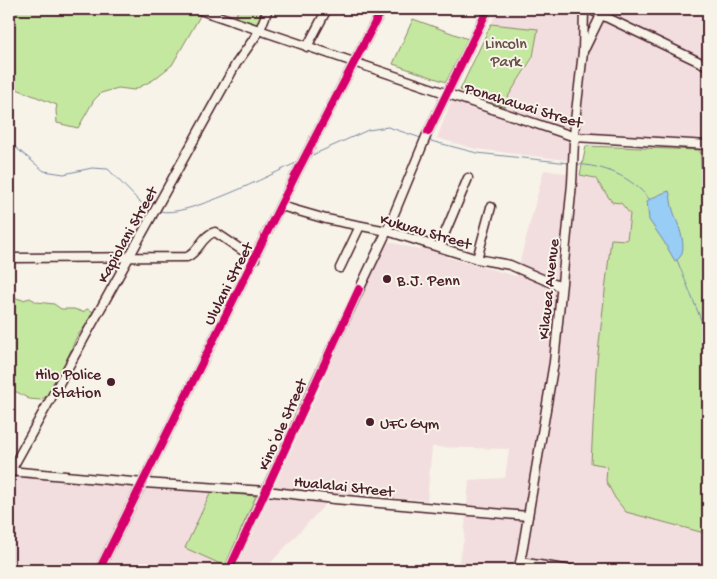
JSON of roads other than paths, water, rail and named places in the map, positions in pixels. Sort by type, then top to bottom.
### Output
[{"type":"street","name":"Ponahawai Street","points":[[197,9],[575,137],[708,144]]},
{"type":"street","name":"Kapiolani Street","points":[[9,472],[161,202],[236,64],[260,30],[268,9]]},
{"type":"street","points":[[308,47],[327,9]]},
{"type":"street","name":"Ululani Street","points":[[99,570],[144,483],[297,172],[382,9]]},
{"type":"street","name":"Kinoʻole Street","points":[[229,570],[387,231],[428,132],[488,9]]},
{"type":"street","name":"Kilauea Avenue","points":[[520,566],[551,385],[573,170],[575,121],[583,52],[584,9]]},
{"type":"street","points":[[589,9],[603,12],[708,66]]},
{"type":"street","points":[[583,52],[603,12]]},
{"type":"street","points":[[439,246],[468,178]]},
{"type":"street","name":"Kukuau Street","points":[[281,206],[326,219],[387,231],[477,259],[510,265],[561,287]]},
{"type":"street","points":[[477,259],[491,208]]},
{"type":"street","points":[[340,268],[360,226]]},
{"type":"street","points":[[9,258],[189,256],[209,234],[215,232],[254,259]]},
{"type":"street","name":"Hualalai Street","points":[[9,472],[266,491],[528,516]]},
{"type":"street","points":[[520,566],[571,570]]},
{"type":"water","points":[[669,191],[683,245],[680,257],[675,261],[649,220],[647,201]]},
{"type":"waterway","points":[[308,157],[368,130],[388,127],[421,138]]},
{"type":"waterway","points":[[427,140],[477,153],[569,163]]},
{"type":"waterway","points":[[9,142],[44,171],[64,174],[92,168],[108,169],[140,202],[154,208]]},
{"type":"waterway","points":[[160,211],[172,212],[207,202],[298,162]]},
{"type":"waterway","points":[[575,164],[597,167],[617,174],[643,192],[650,200]]},
{"type":"waterway","points":[[677,260],[708,337]]},
{"type":"place","name":"B.J. Penn","points":[[387,279]]},
{"type":"place","name":"Hilo Police Station","points":[[111,382]]},
{"type":"place","name":"UFC Gym","points":[[370,422]]},
{"type":"park label","name":"Lincoln Park","points":[[506,51]]}]
